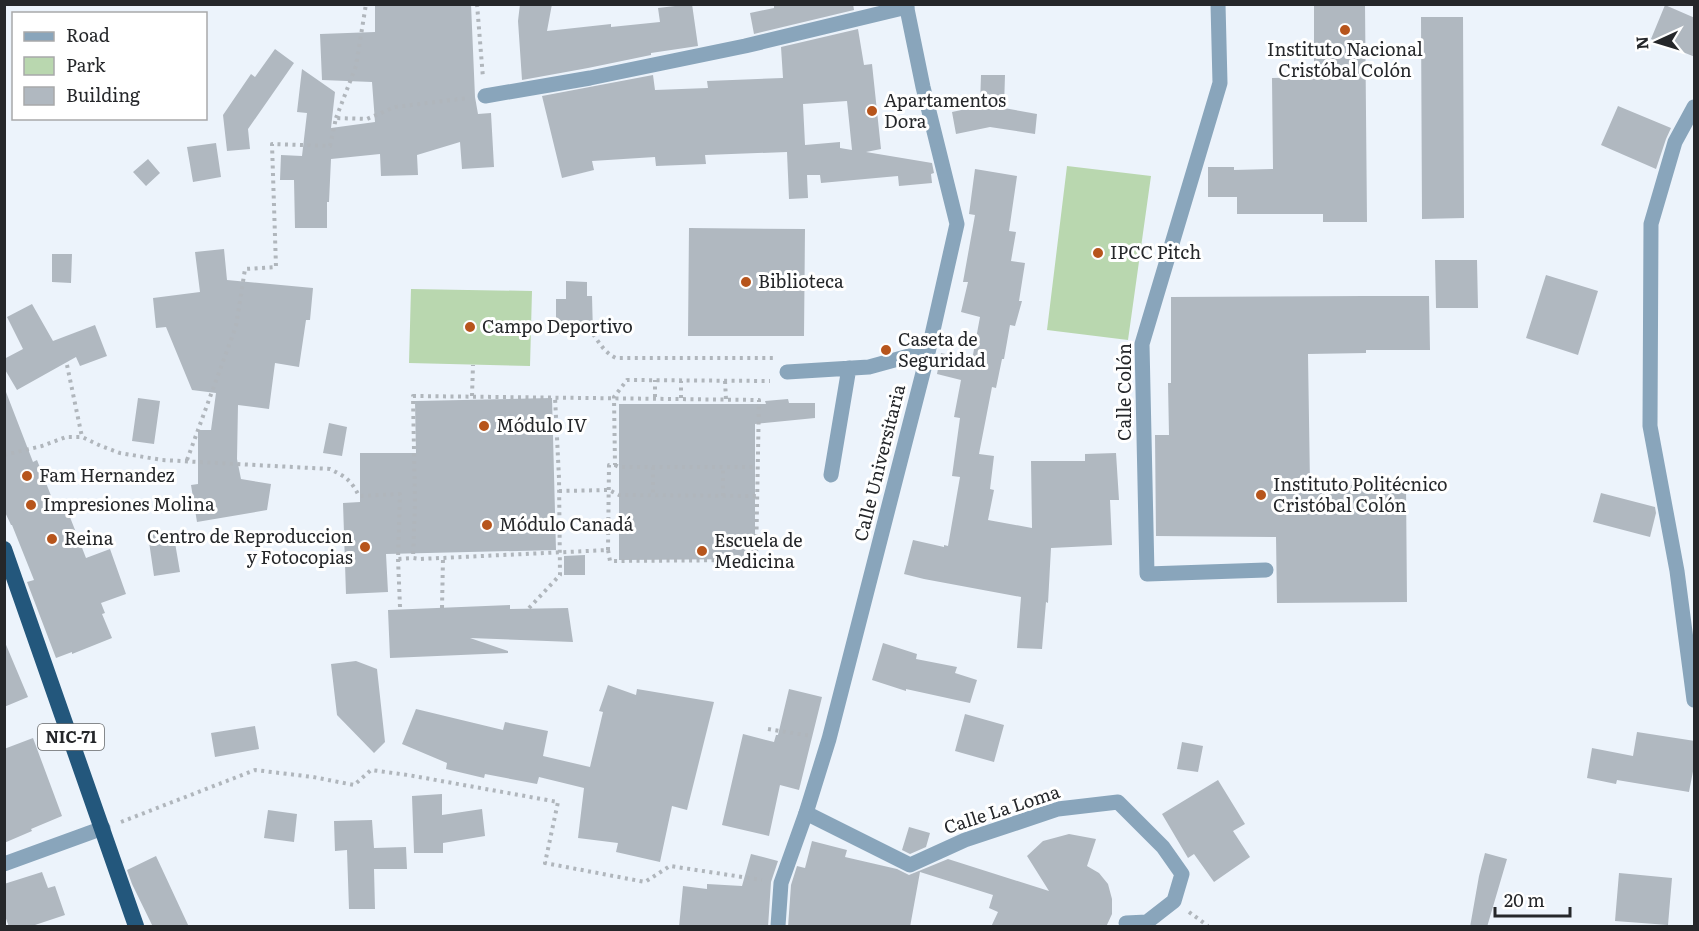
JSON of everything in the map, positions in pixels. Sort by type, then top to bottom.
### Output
[{"type":"highway","name":"NIC-71","points":[[4,549],[136,927]]},
{"type":"street","name":"Calle Colón","points":[[1218,4],[1220,83],[1142,344],[1147,574],[1266,570]]},
{"type":"street","points":[[485,96],[745,46],[907,6]]},
{"type":"street","name":"Calle Universitaria","points":[[778,927],[781,883],[829,739],[927,357],[957,224],[923,87],[907,6]]},
{"type":"street","points":[[1695,107],[1675,142],[1650,224],[1650,426],[1677,572],[1695,700]]},
{"type":"street","points":[[787,372],[869,367],[909,357],[927,357]]},
{"type":"street","points":[[831,475],[849,368]]},
{"type":"street","name":"Calle La Loma","points":[[806,813],[910,865],[965,840],[1058,809],[1118,802],[1163,847],[1182,874],[1174,901],[1147,922],[1126,923]]},
{"type":"street","points":[[4,864],[103,828]]},
{"type":"path","points":[[187,460],[236,326],[245,269],[276,267],[272,144],[330,146],[336,118],[356,66],[366,4]]},
{"type":"path","points":[[336,118],[368,119],[395,107],[485,96],[477,4]]},
{"type":"path","points":[[592,334],[609,354],[616,358],[785,358],[787,382],[627,380],[614,397],[615,465]]},
{"type":"path","points":[[67,365],[82,437]]},
{"type":"path","points":[[472,396],[473,365]]},
{"type":"path","points":[[655,381],[655,397]]},
{"type":"path","points":[[681,381],[681,398]]},
{"type":"path","points":[[725,381],[726,399]]},
{"type":"path","points":[[413,558],[415,503],[413,396],[759,400],[756,560],[610,561],[608,550],[609,465],[619,467],[757,467]]},
{"type":"path","points":[[529,608],[560,575],[555,397]]},
{"type":"path","points":[[4,455],[42,446],[66,436],[82,437],[120,453],[162,460],[330,469],[353,483],[359,496],[400,495],[398,559],[400,607]]},
{"type":"path","points":[[652,467],[653,495]]},
{"type":"path","points":[[723,467],[723,496]]},
{"type":"path","points":[[559,491],[609,490],[619,495],[756,496]]},
{"type":"path","points":[[398,559],[420,560],[608,550]]},
{"type":"path","points":[[442,608],[443,558]]},
{"type":"path","points":[[768,729],[829,739]]},
{"type":"path","points":[[103,828],[255,770],[354,785],[372,771],[408,774],[558,802],[545,863],[645,882],[670,866],[781,883]]},
{"type":"green space","name":"IPCC Pitch","points":[[1067,166],[1151,176],[1128,340],[1047,330]]},
{"type":"green space","name":"Campo Deportivo","points":[[411,289],[532,291],[530,366],[409,363]]},
{"type":"building","points":[[375,4],[471,4],[475,97],[478,114],[491,113],[494,167],[462,169],[460,142],[417,155],[418,175],[381,176],[380,154],[331,159],[327,228],[295,228],[294,180],[280,180],[281,155],[302,156],[307,113],[297,112],[302,69],[335,92],[331,128],[375,122],[372,82],[322,80],[320,34],[375,32]]},
{"type":"building","points":[[520,4],[552,4],[547,31],[611,24],[611,27],[660,22],[658,8],[692,4],[698,46],[651,53],[651,55],[522,80],[518,21]]},
{"type":"building","points":[[774,4],[853,4],[854,10],[754,34],[750,13],[774,8]]},
{"type":"building","points":[[1314,4],[1365,4],[1367,222],[1323,222],[1323,214],[1237,214],[1237,197],[1208,197],[1208,167],[1234,167],[1234,170],[1273,169],[1272,78],[1314,77]]},
{"type":"building","points":[[1665,5],[1695,18],[1695,57],[1651,39]]},
{"type":"building","points":[[1421,17],[1463,17],[1464,218],[1422,219]]},
{"type":"building","points":[[858,29],[864,65],[872,64],[881,149],[866,152],[932,163],[934,173],[931,174],[932,183],[899,186],[898,176],[821,183],[820,175],[807,175],[808,198],[789,199],[787,152],[705,155],[706,164],[656,166],[655,157],[592,161],[594,170],[562,178],[542,96],[653,75],[655,90],[708,88],[707,81],[783,78],[781,47]],"holes":[[[847,101],[852,150],[840,148],[840,142],[805,145],[803,104]]]},
{"type":"building","points":[[275,49],[294,63],[248,129],[250,149],[227,151],[223,115],[251,74],[255,77]]},
{"type":"building","points":[[981,75],[1005,75],[1004,108],[1037,114],[1035,134],[990,127],[956,134],[952,112],[980,106]]},
{"type":"building","points":[[1618,106],[1671,128],[1656,169],[1601,145]]},
{"type":"building","points":[[216,143],[221,177],[193,182],[187,147]]},
{"type":"building","points":[[148,159],[160,173],[146,186],[133,172]]},
{"type":"building","points":[[975,169],[1017,176],[1009,231],[1016,232],[1011,261],[1025,263],[1019,301],[1022,301],[1015,326],[1010,325],[996,388],[992,387],[979,454],[994,456],[990,489],[994,490],[988,520],[1032,528],[1031,461],[1085,461],[1085,454],[1116,453],[1119,500],[1110,500],[1112,545],[1051,548],[1048,603],[1046,602],[1042,649],[1017,648],[1021,597],[904,574],[913,540],[948,546],[960,477],[952,476],[960,418],[954,417],[961,380],[937,374],[941,353],[972,360],[980,317],[961,312],[968,282],[963,282],[975,215],[969,214]]},
{"type":"building","name":"Biblioteca","points":[[689,228],[805,229],[804,336],[688,336]]},
{"type":"building","points":[[224,249],[227,280],[313,288],[310,320],[306,320],[299,367],[275,363],[269,409],[238,405],[237,459],[241,479],[271,484],[267,510],[197,522],[191,485],[198,484],[198,430],[211,430],[216,393],[192,390],[166,327],[156,328],[153,298],[200,292],[195,252]]},
{"type":"building","points":[[52,254],[72,254],[71,283],[52,282]]},
{"type":"building","points":[[1435,260],[1477,260],[1478,308],[1436,308]]},
{"type":"building","points":[[1546,275],[1598,291],[1578,355],[1526,338]]},
{"type":"building","points":[[566,281],[587,282],[587,296],[592,296],[593,334],[556,334],[556,299],[566,299]]},
{"type":"building","points":[[1429,296],[1430,350],[1366,350],[1366,353],[1308,354],[1310,485],[1406,485],[1407,602],[1277,603],[1276,537],[1156,536],[1155,435],[1169,435],[1171,297]]},
{"type":"building","points":[[32,304],[53,341],[95,325],[107,356],[80,366],[76,357],[17,390],[4,368],[4,359],[23,349],[7,317]]},
{"type":"building","points":[[4,392],[6,392],[33,462],[37,460],[57,511],[66,507],[86,558],[110,549],[126,594],[101,603],[105,613],[102,614],[112,638],[56,658],[27,582],[34,580],[4,510]]},
{"type":"building","points":[[138,398],[160,401],[154,444],[132,441]]},
{"type":"building","points":[[552,398],[556,550],[386,554],[388,592],[346,594],[343,503],[360,502],[360,453],[416,453],[415,401]]},
{"type":"building","points":[[788,399],[789,403],[815,403],[815,418],[755,424],[755,559],[619,560],[619,404],[766,404],[765,401]]},
{"type":"building","points":[[329,423],[347,427],[342,456],[323,453]]},
{"type":"building","points":[[1601,493],[1655,507],[1656,513],[1650,537],[1593,522]]},
{"type":"building","points":[[173,531],[180,572],[154,576],[148,535]]},
{"type":"building","points":[[585,555],[585,575],[564,575],[564,556]]},
{"type":"building","points":[[510,605],[510,609],[568,608],[573,642],[470,638],[508,651],[508,653],[390,658],[388,610]]},
{"type":"building","points":[[4,640],[28,697],[4,707]]},
{"type":"building","points":[[883,643],[917,654],[916,659],[957,667],[955,673],[977,680],[970,703],[906,689],[906,691],[872,680]]},
{"type":"building","points":[[356,661],[377,669],[385,742],[374,753],[337,715],[331,664]]},
{"type":"building","points":[[608,685],[636,695],[637,689],[714,702],[687,810],[672,806],[660,862],[616,852],[618,843],[578,838],[584,788],[539,777],[537,784],[485,774],[484,778],[446,769],[447,763],[402,744],[416,709],[503,730],[505,722],[548,731],[543,756],[590,767],[603,712],[599,711]]},
{"type":"building","points":[[789,689],[822,697],[799,790],[780,785],[769,836],[722,825],[743,734],[774,742],[778,735]]},
{"type":"building","points":[[965,714],[1004,725],[994,762],[955,751]]},
{"type":"building","points":[[255,726],[259,749],[215,757],[211,733]]},
{"type":"building","points":[[1637,732],[1695,741],[1695,761],[1689,792],[1617,780],[1616,784],[1587,778],[1592,748],[1633,756]]},
{"type":"building","points":[[33,738],[62,816],[4,843],[4,749]]},
{"type":"building","points":[[1182,742],[1203,746],[1198,772],[1177,769]]},
{"type":"building","points":[[1218,780],[1245,824],[1233,831],[1250,857],[1214,882],[1194,854],[1188,858],[1162,814]]},
{"type":"building","points":[[442,794],[442,815],[482,809],[485,836],[443,843],[443,853],[414,853],[412,796]]},
{"type":"building","points":[[268,810],[297,814],[294,842],[264,838]]},
{"type":"building","points":[[372,820],[374,848],[406,847],[407,869],[374,869],[375,909],[349,909],[347,850],[335,851],[334,821]]},
{"type":"building","points":[[909,827],[930,833],[926,847],[910,854],[902,850]]},
{"type":"building","points":[[1069,834],[1096,839],[1087,866],[1099,873],[1108,884],[1112,899],[1112,914],[1106,927],[991,927],[998,912],[989,908],[993,895],[920,872],[910,927],[788,927],[791,885],[797,866],[805,868],[812,841],[847,850],[845,857],[897,869],[909,875],[948,859],[1049,891],[1027,856],[1043,841]]},
{"type":"building","points":[[1485,853],[1507,859],[1487,927],[1470,927],[1479,876]]},
{"type":"building","points":[[751,854],[778,861],[771,882],[768,927],[679,927],[683,886],[707,889],[707,884],[742,886]]},
{"type":"building","points":[[156,856],[189,927],[153,927],[132,884],[127,870]]},
{"type":"building","points":[[42,872],[48,888],[55,886],[65,915],[29,927],[9,927],[4,913],[4,884]]},
{"type":"building","points":[[1619,873],[1672,878],[1668,925],[1615,921]]},
{"type":"place","name":"Instituto Nacional Cristóbal Colón","points":[[1345,30]]},
{"type":"place","name":"Apartamentos Dora","points":[[872,111]]},
{"type":"place","name":"IPCC Pitch","points":[[1098,253]]},
{"type":"place","name":"Biblioteca","points":[[746,282]]},
{"type":"place","name":"Campo Deportivo","points":[[470,327]]},
{"type":"place","name":"Caseta de Seguridad","points":[[886,350]]},
{"type":"place","name":"Módulo IV","points":[[484,426]]},
{"type":"place","name":"Fam Hernandez","points":[[27,476]]},
{"type":"place","name":"Instituto Politécnico Cristóbal Colón","points":[[1261,495]]},
{"type":"place","name":"Impresiones Molina","points":[[31,505]]},
{"type":"place","name":"Módulo Canadá","points":[[487,525]]},
{"type":"place","name":"Reina","points":[[52,539]]},
{"type":"place","name":"Centro de Reproduccion y Fotocopias","points":[[365,547]]},
{"type":"place","name":"Escuela de Medicina","points":[[702,551]]}]
